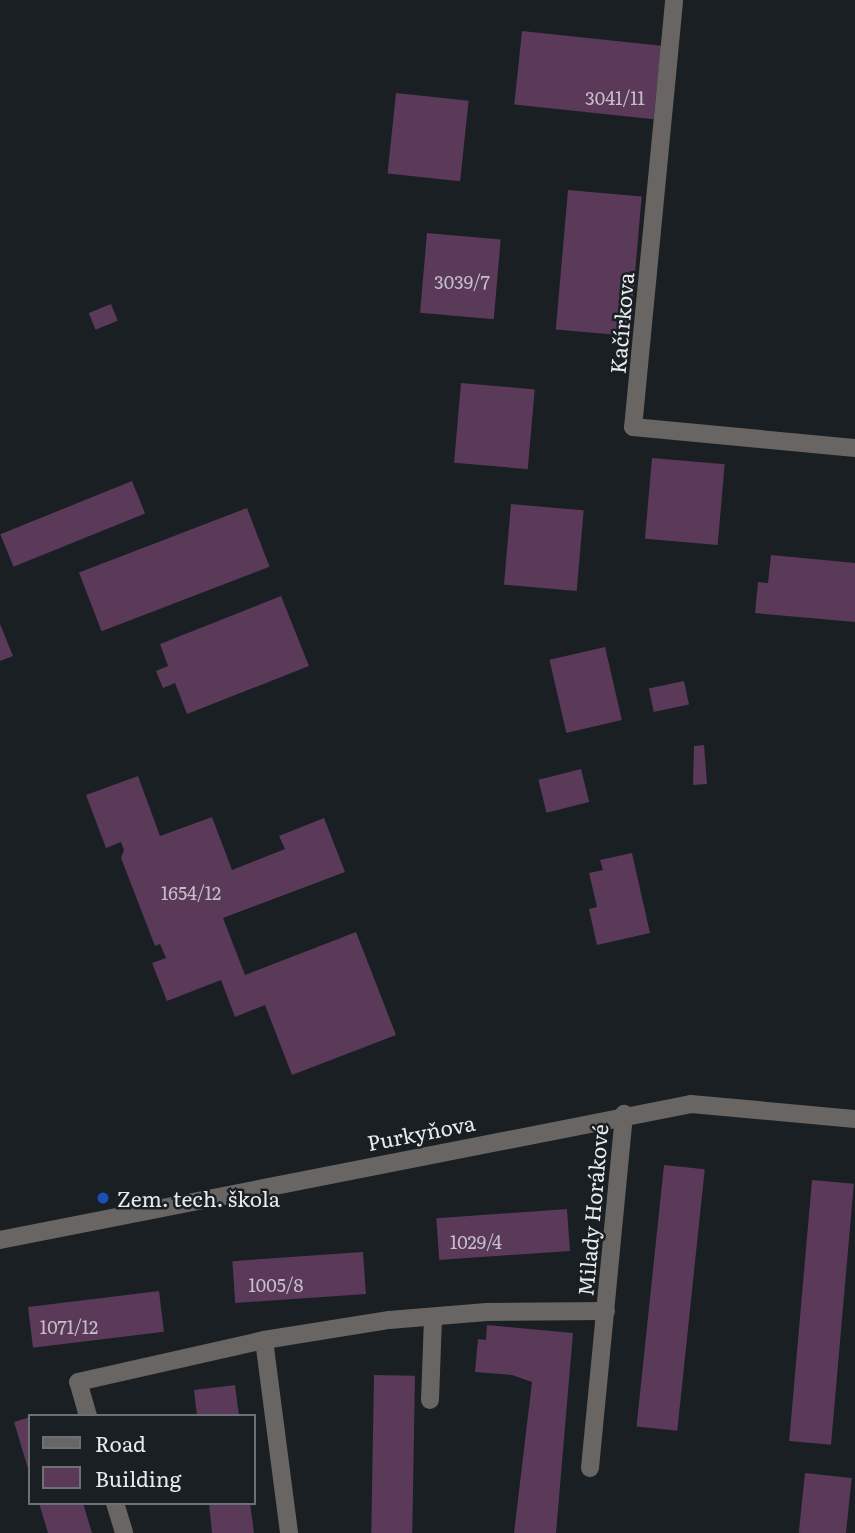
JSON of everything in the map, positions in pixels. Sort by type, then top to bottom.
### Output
[{"type":"street","name":"Kačírkova","points":[[674,2],[634,427],[855,448]]},
{"type":"street","name":"Purkyňova","points":[[0,1240],[624,1114],[691,1104],[855,1119]]},
{"type":"street","name":"Milady Horákové","points":[[590,1468],[624,1114]]},
{"type":"street","name":"Milady Horákové","points":[[87,1414],[78,1382],[264,1340],[433,1317],[606,1311]]},
{"type":"street","points":[[430,1400],[433,1317]]},
{"type":"street","points":[[264,1340],[289,1533]]},
{"type":"street","points":[[116,1505],[124,1533]]},
{"type":"building","points":[[522,31],[661,46],[653,119],[514,105]]},
{"type":"building","points":[[396,93],[469,101],[460,181],[388,174]]},
{"type":"building","points":[[568,190],[642,196],[630,336],[556,329]]},
{"type":"building","points":[[427,233],[501,239],[494,319],[420,313]]},
{"type":"building","points":[[111,304],[118,321],[95,330],[89,313]]},
{"type":"building","points":[[461,383],[535,389],[528,469],[454,463]]},
{"type":"building","points":[[652,458],[725,464],[718,545],[645,539]]},
{"type":"building","points":[[132,481],[145,513],[13,567],[0,534]]},
{"type":"building","points":[[511,504],[584,510],[577,591],[504,585]]},
{"type":"building","points":[[247,508],[270,567],[102,631],[79,573]]},
{"type":"building","points":[[771,555],[855,563],[855,622],[755,613],[758,582],[768,583]]},
{"type":"building","points":[[281,596],[309,666],[187,714],[175,683],[163,688],[156,671],[168,666],[160,644]]},
{"type":"building","points":[[0,624],[13,656],[0,661]]},
{"type":"building","points":[[605,647],[622,720],[566,733],[549,660]]},
{"type":"building","points":[[684,681],[689,704],[654,712],[649,688]]},
{"type":"building","points":[[704,745],[707,784],[693,785],[694,746]]},
{"type":"building","points":[[581,769],[589,802],[547,813],[538,780]]},
{"type":"building","points":[[138,776],[160,836],[212,817],[232,870],[285,849],[279,836],[324,818],[345,872],[223,918],[245,975],[356,932],[396,1035],[292,1075],[265,1005],[235,1017],[221,980],[167,1001],[152,963],[166,958],[160,944],[155,946],[121,858],[124,850],[121,842],[106,848],[86,795]]},
{"type":"building","points":[[632,853],[650,933],[597,945],[589,909],[597,907],[589,873],[603,870],[600,860]]},
{"type":"building","points":[[664,1165],[705,1169],[677,1431],[637,1427]]},
{"type":"building","points":[[812,1180],[854,1184],[831,1445],[789,1441]]},
{"type":"building","points":[[567,1209],[570,1251],[439,1260],[436,1218]]},
{"type":"building","points":[[363,1252],[366,1294],[235,1303],[232,1261]]},
{"type":"building","points":[[159,1291],[164,1332],[33,1348],[28,1307]]},
{"type":"building","points":[[487,1325],[573,1333],[556,1533],[514,1533],[532,1382],[512,1375],[475,1372],[478,1339],[486,1340]]},
{"type":"building","points":[[374,1375],[415,1376],[412,1533],[371,1533]]},
{"type":"building","points":[[235,1385],[239,1414],[197,1414],[194,1390]]},
{"type":"building","points":[[28,1418],[28,1469],[14,1422]]},
{"type":"building","points":[[805,1473],[852,1478],[846,1533],[799,1533]]},
{"type":"building","points":[[40,1505],[84,1505],[92,1533],[48,1533]]},
{"type":"building","points":[[209,1505],[250,1505],[254,1533],[212,1533]]},
{"type":"place","name":"Zem. tech. škola","points":[[103,1198]]}]
